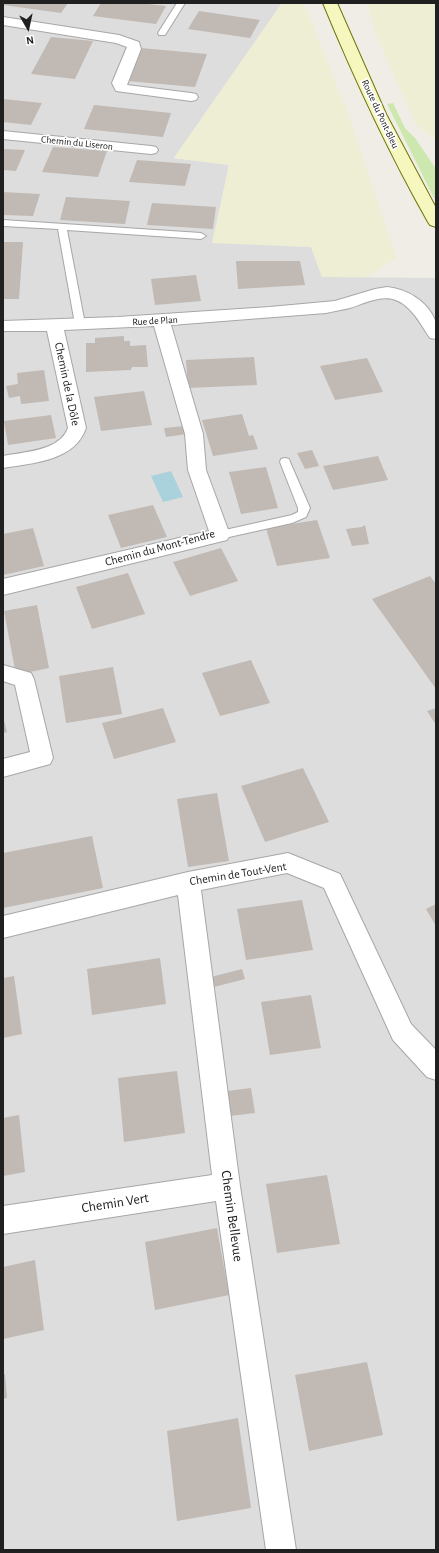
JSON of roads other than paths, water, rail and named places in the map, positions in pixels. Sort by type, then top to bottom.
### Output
[{"type":"main road","name":"Route du Pont-Bleu","points":[[330,3],[390,137],[436,222]]},
{"type":"street","points":[[3,21],[126,41],[134,45],[134,49],[119,83],[121,88],[191,97]]},
{"type":"street","name":"Chemin du Liseron","points":[[3,135],[152,150]]},
{"type":"street","name":"Rue de Plan","points":[[3,326],[160,321],[307,312],[344,304],[372,294],[384,292],[395,293],[410,300],[421,312],[436,334]]},
{"type":"street","name":"Chemin du Mont-Tendre","points":[[3,588],[220,535],[197,470],[195,438],[160,321]]},
{"type":"street","name":"Chemin de la Dôle","points":[[3,462],[56,450],[71,442],[76,432],[77,428],[54,325]]},
{"type":"street","points":[[3,673],[24,679],[42,758],[3,768]]},
{"type":"street","name":"Chemin de Tout-Vent","points":[[3,927],[188,882],[288,863],[332,881],[402,1032],[436,1068]]},
{"type":"street","name":"Chemin Bellevue","points":[[188,882],[227,1186],[281,1550]]},
{"type":"street","name":"Chemin Vert","points":[[3,1220],[227,1186]]},
{"type":"lane","points":[[162,33],[181,3]]},
{"type":"lane","points":[[3,223],[201,236]]},
{"type":"lane","points":[[62,227],[80,324]]},
{"type":"lane","points":[[220,535],[292,519],[303,515],[304,508],[285,462]]},
{"type":"water","points":[[171,471],[183,497],[163,502],[151,476]]}]
